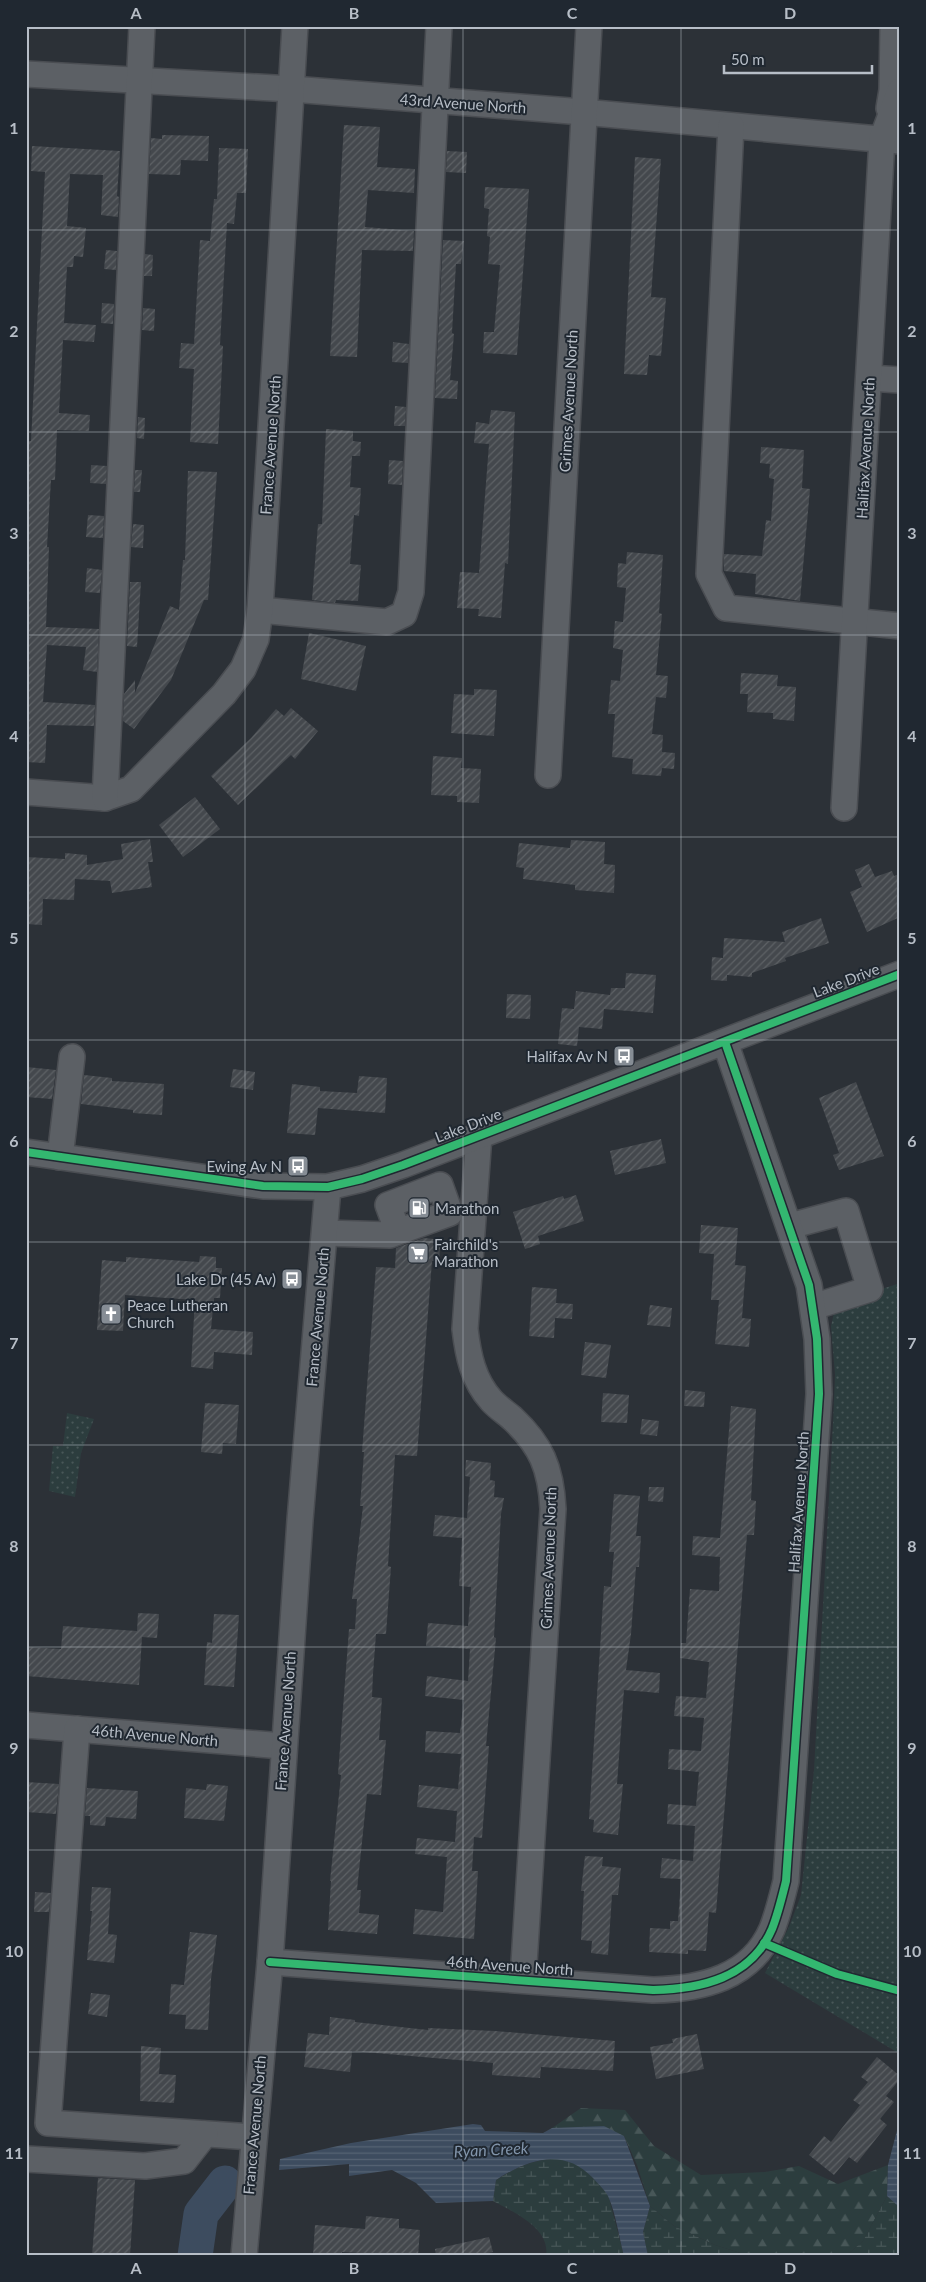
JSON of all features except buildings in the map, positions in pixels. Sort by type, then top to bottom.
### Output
[{"type":"street","points":[[26,792],[105,798],[141,80],[142,26]]},
{"type":"street","name":"France Avenue North","points":[[105,798],[131,789],[224,694],[243,669],[256,639],[260,610],[295,26]]},
{"type":"street","points":[[260,610],[387,622],[404,614],[411,592],[439,26]]},
{"type":"street","name":"Grimes Avenue North","points":[[548,776],[589,26]]},
{"type":"street","points":[[891,140],[893,26]]},
{"type":"street","name":"43rd Avenue North","points":[[26,74],[292,89],[584,112],[891,140]]},
{"type":"street","name":"Halifax Avenue North","points":[[844,808],[869,378],[891,140],[900,91]]},
{"type":"street","points":[[731,126],[709,574],[726,608],[855,623],[900,626]]},
{"type":"street","points":[[869,378],[900,380]]},
{"type":"street","name":"Lake Drive","points":[[26,1152],[263,1186],[328,1186],[362,1179],[403,1165],[900,974]]},
{"type":"street","name":"Halifax Avenue North","points":[[725,1042],[809,1285],[817,1338],[819,1394],[786,1881],[772,1929],[764,1943],[744,1968]]},
{"type":"street","points":[[60,1157],[72,1057]]},
{"type":"street","name":"Grimes Avenue North","points":[[479,1135],[462,1212],[465,1329],[468,1354],[477,1379],[491,1400],[529,1435],[543,1456],[552,1482],[553,1509],[523,1979]]},
{"type":"street","points":[[403,1165],[419,1210]]},
{"type":"street","name":"France Avenue North","points":[[244,2256],[252,2137],[270,1962],[283,1746],[304,1465],[328,1186]]},
{"type":"street","points":[[325,1233],[390,1235],[398,1232],[419,1210],[462,1212]]},
{"type":"street","points":[[790,1226],[846,1212],[870,1289],[813,1307]]},
{"type":"street","name":"46th Avenue North","points":[[26,1724],[283,1746]]},
{"type":"street","points":[[77,1729],[48,2123],[252,2137]]},
{"type":"street","name":"46th Avenue North","points":[[270,1962],[653,1990],[684,1990],[714,1982],[744,1968]]},
{"type":"street","points":[[26,2159],[146,2166],[184,2161],[206,2134]]},
{"type":"green space","points":[[900,1283],[900,2054],[765,1973],[789,1927],[801,1895],[814,1770],[835,1375],[831,1326],[836,1304]]},
{"type":"green space","points":[[67,1413],[94,1419],[81,1453],[75,1497],[49,1491],[53,1446],[63,1446]]},
{"type":"green space","points":[[581,2108],[625,2110],[654,2146],[701,2175],[765,2172],[799,2166],[838,2184],[888,2165],[887,2196],[863,2241],[846,2256],[750,2256],[715,2245],[674,2226],[650,2206],[637,2165],[624,2136],[552,2128]]},
{"type":"green space","points":[[557,2158],[581,2165],[608,2194],[624,2256],[546,2256],[546,2246],[543,2237],[537,2229],[520,2216],[493,2201],[496,2180],[525,2165]]},
{"type":"green space","points":[[887,2196],[900,2208],[900,2256],[846,2256],[863,2241]]},
{"type":"green space","points":[[650,2206],[674,2226],[715,2245],[750,2256],[648,2256],[643,2232]]},
{"type":"water","points":[[900,2119],[900,2208],[887,2196],[888,2165]]},
{"type":"water","points":[[473,2124],[481,2125],[485,2131],[543,2133],[552,2128],[604,2126],[624,2136],[650,2206],[643,2232],[648,2256],[624,2256],[608,2196],[582,2168],[558,2159],[533,2162],[521,2166],[496,2180],[493,2201],[436,2203],[416,2183],[392,2170],[349,2176],[349,2164],[279,2170],[280,2159],[351,2143]]},
{"type":"waterway","name":"Ryan Creek","points":[[195,2256],[201,2214],[225,2183]]},
{"type":"cycle path","points":[[26,1152],[263,1186],[328,1187],[362,1179],[403,1165],[900,974]]},
{"type":"cycle path","points":[[270,1962],[653,1990],[671,1989],[706,1983],[723,1978],[738,1970],[763,1946],[772,1929],[786,1881],[819,1394],[817,1339],[809,1285],[725,1042]]},
{"type":"cycle path","points":[[764,1943],[837,1974],[900,1991]]},
{"type":"place","name":"Halifax Av N","points":[[624,1056]]},
{"type":"place","name":"Ewing Av N","points":[[298,1166]]},
{"type":"place","name":"Marathon","points":[[419,1208]]},
{"type":"place","name":"Fairchild's Marathon","points":[[418,1253]]},
{"type":"place","name":"Lake Dr (45 Av)","points":[[292,1279]]},
{"type":"place","name":"Peace Lutheran Church","points":[[111,1314]]}]
